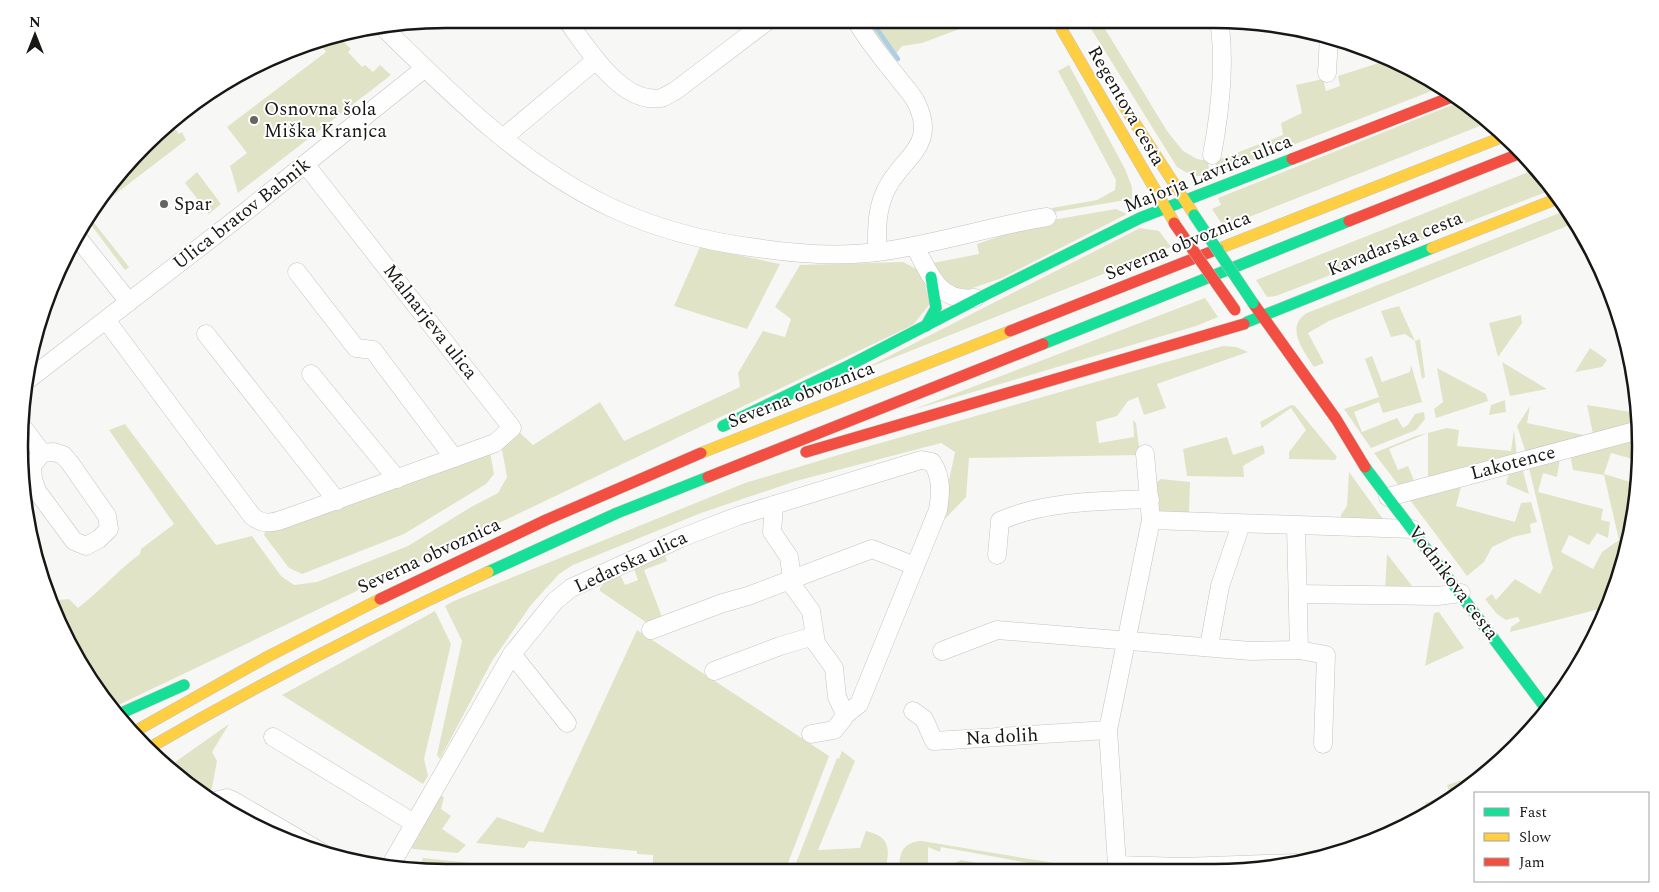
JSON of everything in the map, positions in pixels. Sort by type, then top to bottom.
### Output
[{"type":"main road","name":"Regentova cesta","points":[[1061,28],[1166,209]]},
{"type":"main road","name":"Regentova cesta","points":[[1115,92],[1186,201]]},
{"type":"main road","name":"Majorja Lavriča ulica","points":[[708,433],[1140,218],[1447,99]]},
{"type":"main road","name":"Severna obvoznica","points":[[139,730],[312,633],[439,569],[617,488],[706,451],[1497,139]]},
{"type":"main road","name":"Severna obvoznica","points":[[154,745],[308,660],[490,570],[633,506],[1514,155]]},
{"type":"main road","name":"Vodnikova cesta","points":[[1186,201],[1261,316],[1336,419],[1358,457],[1543,704]]},
{"type":"main road","name":"Kavadarska cesta","points":[[633,506],[711,485],[790,458],[1222,332],[1552,201]]},
{"type":"main road","points":[[1166,209],[1254,336]]},
{"type":"main road","points":[[926,326],[936,308],[931,277]]},
{"type":"main road","name":"Vodnikova cesta","points":[[1323,422],[1358,457]]},
{"type":"main road","points":[[617,488],[657,459]]},
{"type":"main road","points":[[270,641],[312,633]]},
{"type":"main road","points":[[232,715],[280,688],[308,660]]},
{"type":"main road","points":[[123,712],[191,682]]},
{"type":"street","points":[[573,28],[596,60],[617,83],[646,97],[662,98],[675,91],[758,28]]},
{"type":"street","points":[[862,28],[916,101],[924,121],[922,140],[912,157],[886,190],[880,204],[876,252]]},
{"type":"street","points":[[1212,155],[1220,98],[1222,58],[1220,28]]},
{"type":"street","points":[[388,31],[469,110],[563,180],[612,208],[670,229],[722,244],[798,254],[876,252],[915,247],[1047,217]]},
{"type":"street","points":[[1327,73],[1329,44]]},
{"type":"street","points":[[504,137],[596,60]]},
{"type":"street","name":"Ulica bratov Babnik","points":[[34,375],[306,164],[425,68]]},
{"type":"street","name":"Malnarjeva ulica","points":[[106,320],[255,519],[264,522],[275,522],[337,501],[495,443],[512,428],[306,164]]},
{"type":"street","points":[[81,242],[129,302]]},
{"type":"street","points":[[915,247],[931,277],[952,297],[963,299],[981,297]]},
{"type":"street","points":[[297,272],[356,348],[373,350],[454,458]]},
{"type":"street","points":[[206,334],[337,501]]},
{"type":"street","points":[[311,374],[397,479]]},
{"type":"street","name":"Lakotence","points":[[1388,497],[1631,432]]},
{"type":"street","points":[[28,434],[42,453]]},
{"type":"street","points":[[54,452],[63,455],[107,516],[109,529],[99,539],[86,546],[74,541],[37,491],[33,479],[32,466],[42,453],[54,452]]},
{"type":"street","points":[[1117,864],[1108,730],[1151,520],[1145,454]]},
{"type":"street","name":"Ledarska ulica","points":[[393,861],[512,654],[555,601],[571,588],[681,538],[774,504],[921,460],[932,462],[938,471],[942,491],[938,510],[859,704],[844,716],[834,730],[811,734]]},
{"type":"street","points":[[997,555],[1000,521],[1010,516],[1070,503],[1150,499]]},
{"type":"street","points":[[774,504],[772,532],[789,557],[795,590],[811,611],[814,636],[818,646],[834,668],[836,693],[843,708],[844,716]]},
{"type":"street","points":[[1151,520],[1412,529]]},
{"type":"street","points":[[1209,646],[1220,586],[1241,524]]},
{"type":"street","points":[[1296,526],[1299,650]]},
{"type":"street","points":[[651,630],[872,549],[915,566]]},
{"type":"street","points":[[1298,594],[1438,596],[1461,593]]},
{"type":"street","points":[[942,651],[997,630],[1125,642],[1209,646],[1251,651],[1299,650],[1326,655],[1323,744]]},
{"type":"street","points":[[714,671],[780,646],[814,636]]},
{"type":"street","points":[[512,654],[567,723]]},
{"type":"street","name":"Na dolih","points":[[913,711],[924,719],[934,741],[1108,730]]},
{"type":"street","points":[[273,737],[414,823]]},
{"type":"street","points":[[222,799],[232,800],[293,835]]},
{"type":"green space","points":[[862,28],[962,28],[922,43],[902,46],[888,64]]},
{"type":"green space","points":[[1091,28],[1104,28],[1167,131],[1183,151],[1197,159],[1208,161],[1210,176],[1193,176],[1177,167]]},
{"type":"green space","points":[[343,41],[351,49],[348,52],[362,67],[365,65],[373,72],[380,65],[391,75],[238,193],[230,166],[247,153],[227,127],[326,52],[322,47]]},
{"type":"green space","points":[[1380,62],[1433,90],[1218,174],[1215,161],[1283,135],[1281,123],[1302,113],[1296,85],[1323,79],[1326,91],[1340,86],[1338,76]]},
{"type":"green space","points":[[1069,65],[1125,169],[1132,187],[1132,199],[1054,212],[1052,208],[1097,200],[1115,190],[1116,180],[1058,71]]},
{"type":"green space","points":[[1454,104],[1482,125],[1224,227],[1212,209],[1221,205],[1218,198]]},
{"type":"green space","points":[[174,128],[179,134],[182,132],[186,140],[107,200],[136,166],[133,168]]},
{"type":"green space","points":[[197,172],[221,204],[209,214],[185,183]]},
{"type":"green space","points":[[1529,172],[1546,192],[1276,296],[1267,297],[1256,280]]},
{"type":"green space","points":[[1116,209],[1127,214],[1002,278],[952,295],[933,263],[979,254],[977,244],[1046,221]]},
{"type":"green space","points":[[1561,213],[1568,226],[1329,321],[1308,333],[1324,363],[1314,367],[1301,347],[1296,332],[1300,319],[1307,313]]},
{"type":"green space","points":[[93,221],[129,267],[125,270],[91,225]]},
{"type":"green space","points":[[1140,228],[1159,231],[1171,247],[860,371]]},
{"type":"green space","points":[[700,247],[780,264],[747,329],[674,306]]},
{"type":"green space","points":[[903,262],[922,272],[930,304],[913,325],[118,705],[98,679],[71,631],[57,600],[69,599],[78,608],[140,554],[141,549],[174,524],[109,430],[125,424],[216,545],[252,536],[281,576],[294,585],[317,582],[408,546],[471,507],[498,493],[507,477],[501,445],[518,431],[533,445],[600,402],[624,441],[740,387],[738,373],[763,331],[785,337],[791,319],[775,307],[800,265]]},
{"type":"green space","points":[[1205,298],[1218,317],[1196,326],[912,410]]},
{"type":"green space","points":[[1399,306],[1415,341],[1405,334],[1391,337],[1381,311]]},
{"type":"green space","points":[[1521,315],[1522,323],[1498,357],[1489,323]]},
{"type":"green space","points":[[1420,339],[1425,377],[1422,379],[1415,341]]},
{"type":"green space","points":[[1223,346],[1236,347],[1248,352],[1157,384],[1166,408],[1144,415],[1138,397],[1128,401],[1117,416],[1096,422],[1099,443],[1134,437],[1133,420],[1136,423],[1140,455],[969,458],[966,497],[940,524],[955,452],[941,443],[796,481],[701,513],[573,565],[559,574],[531,605],[492,661],[440,759],[437,755],[462,641],[445,606],[454,601],[745,483]]},
{"type":"green space","points":[[1590,348],[1607,360],[1602,367],[1575,372]]},
{"type":"green space","points":[[1372,356],[1382,382],[1410,372],[1411,365],[1422,402],[1383,413],[1379,402],[1354,412],[1362,432],[1397,418],[1403,428],[1408,425],[1415,414],[1424,412],[1425,419],[1416,430],[1371,448],[1344,409],[1379,397],[1365,359]]},
{"type":"green space","points":[[1502,362],[1547,389],[1510,396]]},
{"type":"green space","points":[[1437,368],[1486,394],[1488,401],[1436,418],[1434,409],[1443,402]]},
{"type":"green space","points":[[1505,400],[1506,412],[1489,415],[1491,405]]},
{"type":"green space","points":[[1291,405],[1295,406],[1337,457],[1335,460],[1289,459],[1289,452],[1306,430],[1291,408],[1262,428],[1260,422]]},
{"type":"green space","points":[[1587,405],[1630,412],[1631,425],[1593,434]]},
{"type":"green space","points":[[1530,406],[1527,423],[1584,435],[1582,440],[1526,453],[1517,426]]},
{"type":"green space","points":[[1447,428],[1459,430],[1457,446],[1511,451],[1514,430],[1517,457],[1428,480],[1428,433],[1389,449],[1398,470],[1408,466],[1415,483],[1400,487],[1374,453],[1416,436]]},
{"type":"green space","points":[[1227,437],[1233,455],[1263,445],[1265,453],[1243,466],[1244,477],[1187,476],[1183,449]]},
{"type":"green space","points":[[1632,439],[1632,459],[1611,453],[1604,474],[1630,482],[1623,528],[1609,581],[1598,609],[1510,632],[1511,627],[1520,621],[1518,617],[1506,620],[1497,614],[1485,599],[1492,594],[1496,600],[1515,579],[1540,594],[1553,568],[1528,464],[1560,459],[1557,477],[1543,473],[1538,492],[1603,509],[1601,520],[1610,522],[1608,538],[1597,533],[1589,545],[1569,535],[1561,552],[1593,569],[1602,552],[1619,540],[1604,475],[1573,470],[1570,453]]},
{"type":"green space","points":[[490,452],[494,474],[486,484],[404,534],[302,574],[289,568],[264,535],[265,532]]},
{"type":"green space","points":[[1522,467],[1529,494],[1506,484],[1510,469]]},
{"type":"green space","points":[[1349,472],[1383,519],[1382,521],[1340,525],[1341,515],[1347,506]]},
{"type":"green space","points":[[1161,479],[1190,482],[1189,514],[1155,513],[1154,484]]},
{"type":"green space","points":[[1461,487],[1456,506],[1515,522],[1521,503],[1531,502],[1537,522],[1530,524],[1531,533],[1513,537],[1492,547],[1484,562],[1467,576],[1410,500]]},
{"type":"green space","points":[[1387,554],[1416,591],[1385,591]]},
{"type":"green space","points":[[665,555],[667,561],[644,570],[664,622],[653,627],[600,591],[605,582],[621,576],[625,585],[638,580],[634,569]]},
{"type":"green space","points":[[435,611],[451,644],[424,759],[428,776],[423,784],[282,695]]},
{"type":"green space","points":[[1439,612],[1464,648],[1425,666],[1434,613]]},
{"type":"green space","points":[[637,630],[829,756],[788,864],[653,864],[653,855],[637,854],[637,851],[529,841],[524,848],[476,843],[497,817],[543,833]]},
{"type":"green space","points":[[229,724],[212,752],[217,761],[211,793],[173,764]]},
{"type":"green space","points":[[842,751],[855,761],[818,850],[860,848],[866,831],[884,840],[888,850],[886,864],[796,864],[837,758],[839,759]]},
{"type":"green space","points":[[1468,778],[1449,792],[1447,785]]},
{"type":"green space","points":[[438,795],[444,797],[441,809],[451,816],[442,829],[466,845],[458,853],[413,849],[411,846],[419,836],[416,835]]},
{"type":"green space","points":[[1440,798],[1426,806],[1425,803]]},
{"type":"green space","points":[[922,841],[1060,864],[1034,864],[941,847],[940,852],[928,847],[928,864],[900,864],[903,850],[911,843]]},
{"type":"green space","points":[[423,858],[472,863],[471,864],[421,864]]},
{"type":"green space","points":[[961,860],[984,864],[953,864]]},
{"type":"waterway","points":[[876,28],[898,59]]},
{"type":"traffic: fast","points":[[981,297],[1140,218],[1292,159]]},
{"type":"traffic: fast","points":[[1194,215],[1253,303]]},
{"type":"traffic: fast","points":[[1043,344],[1349,221]]},
{"type":"traffic: fast","points":[[1247,322],[1432,248]]},
{"type":"traffic: fast","points":[[926,326],[936,308],[931,277]]},
{"type":"traffic: fast","points":[[723,426],[848,366],[981,297]]},
{"type":"traffic: fast","points":[[1365,467],[1543,704]]},
{"type":"traffic: fast","points":[[488,572],[617,513],[708,477]]},
{"type":"traffic: fast","points":[[123,712],[184,685]]},
{"type":"traffic: slow","points":[[1061,28],[1174,222]]},
{"type":"traffic: slow","points":[[1122,103],[1193,213]]},
{"type":"traffic: slow","points":[[1218,249],[1497,139]]},
{"type":"traffic: slow","points":[[1432,248],[1552,201]]},
{"type":"traffic: slow","points":[[701,453],[1010,331]]},
{"type":"traffic: slow","points":[[154,745],[316,656],[488,572]]},
{"type":"traffic: slow","points":[[138,730],[267,657],[380,599]]},
{"type":"traffic: jam","points":[[1292,159],[1447,99]]},
{"type":"traffic: jam","points":[[1349,221],[1514,156]]},
{"type":"traffic: jam","points":[[1174,223],[1235,310]]},
{"type":"traffic: jam","points":[[1010,331],[1218,249]]},
{"type":"traffic: jam","points":[[1253,303],[1336,419],[1365,467]]},
{"type":"traffic: jam","points":[[806,452],[1244,324]]},
{"type":"traffic: jam","points":[[708,477],[1043,344]]},
{"type":"traffic: jam","points":[[380,599],[546,520],[701,453]]},
{"type":"place","name":"Osnovna šola Miška Kranjca","points":[[254,120]]},
{"type":"place","name":"Spar","points":[[164,204]]}]
